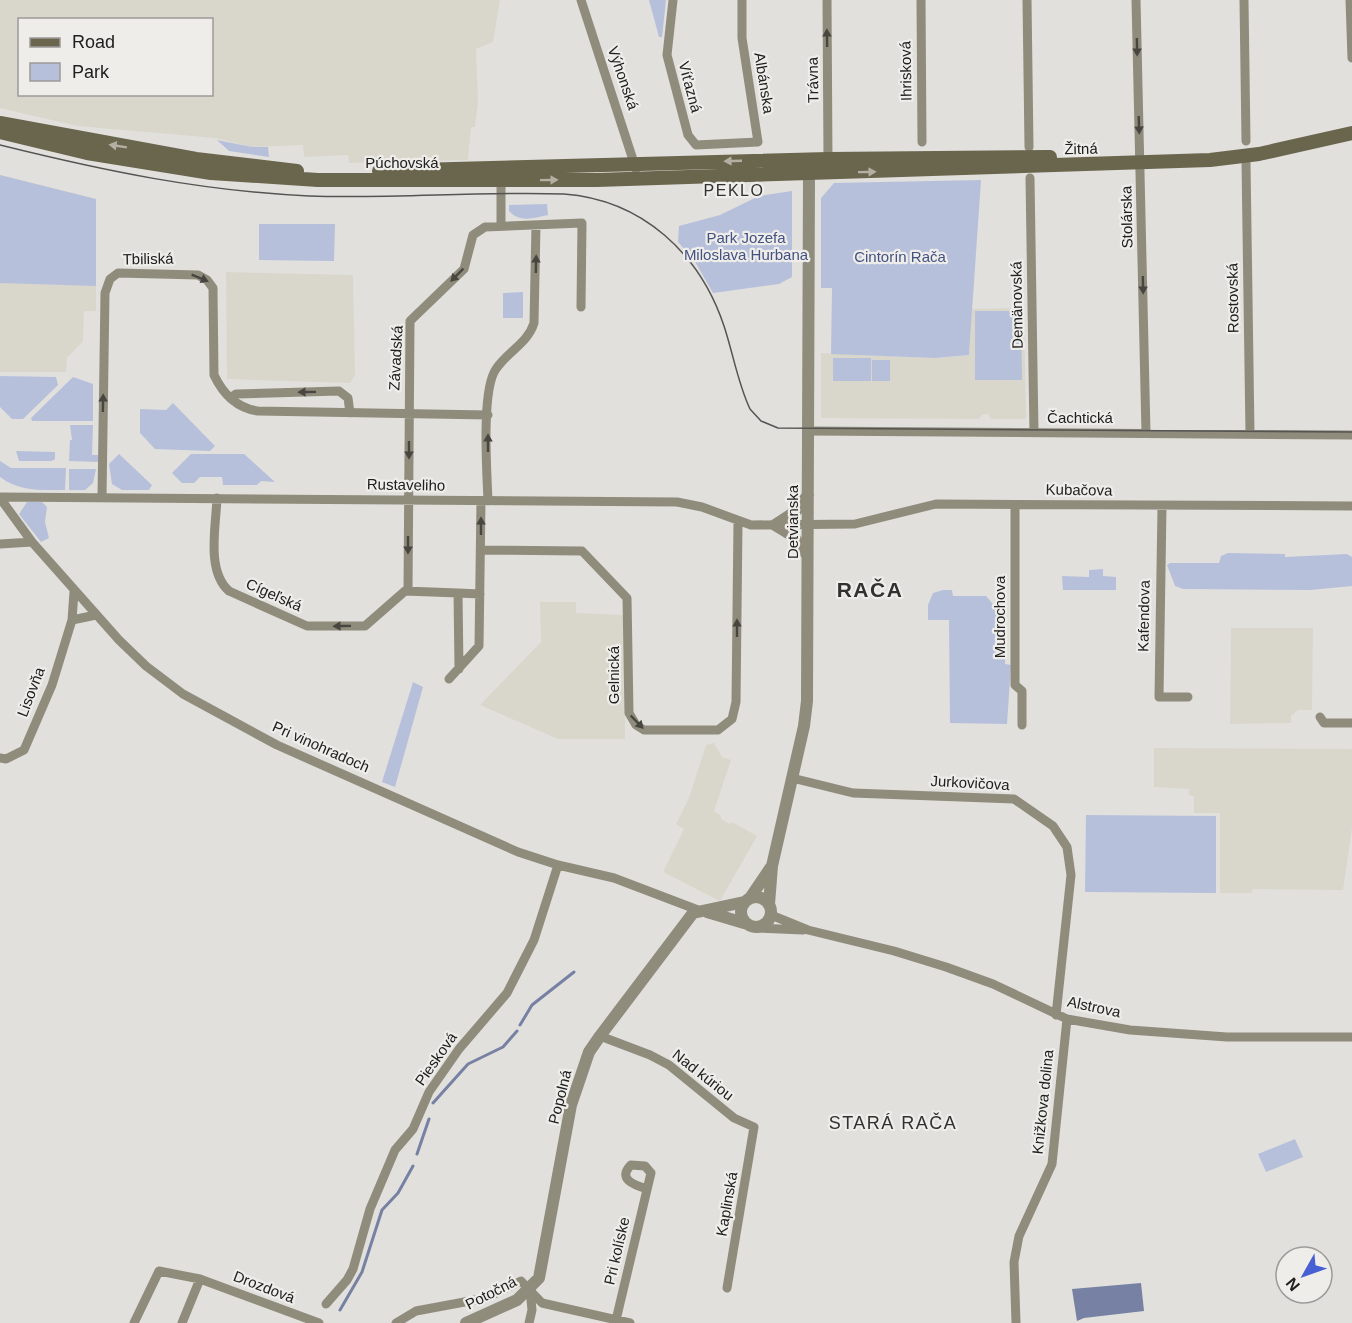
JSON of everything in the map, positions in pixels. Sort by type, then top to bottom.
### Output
[{"type":"main road","name":"Púchovská","points":[[0,123],[196,159],[296,171],[643,178],[809,174]]},
{"type":"main road","name":"Žitná","points":[[809,174],[1140,159],[1234,149],[1352,124]]},
{"type":"main road","name":"Púchovská","points":[[0,132],[87,153],[211,173],[318,180],[479,180],[501,185],[514,175],[634,166],[828,159]]},
{"type":"main road","name":"Žitná","points":[[828,159],[1245,157],[1352,133]]},
{"type":"main road","points":[[792,161],[809,174],[828,159]]},
{"type":"street","name":"Výhonská","points":[[581,0],[628,137],[634,166]]},
{"type":"street","name":"Víťazná","points":[[673,0],[667,55],[688,135],[696,145],[729,143]]},
{"type":"street","name":"Albánska","points":[[729,143],[758,142],[742,38],[742,0]]},
{"type":"street","name":"Trávna","points":[[827,0],[828,159]]},
{"type":"street","name":"Ihrisková","points":[[921,0],[922,142]]},
{"type":"street","points":[[1027,0],[1029,147]]},
{"type":"street","name":"Stolárska","points":[[1136,0],[1146,433]]},
{"type":"street","points":[[1244,0],[1246,141]]},
{"type":"street","points":[[1350,0],[1352,58]]},
{"type":"street","name":"Rostovská","points":[[1246,162],[1250,434]]},
{"type":"street","points":[[634,166],[643,178]]},
{"type":"street","name":"Detvianska","points":[[770,909],[772,866],[807,701],[809,174]]},
{"type":"street","name":"Demänovská","points":[[1030,178],[1034,432]]},
{"type":"street","points":[[501,185],[501,225]]},
{"type":"street","name":"Závadská","points":[[408,500],[410,321],[464,269],[473,235],[485,226],[582,223],[582,307]]},
{"type":"street","points":[[449,679],[479,646],[489,387],[496,369],[528,337],[534,323],[536,225]]},
{"type":"street","name":"Tbiliská","points":[[102,497],[105,292],[113,276],[123,273],[197,274],[210,282],[213,288],[214,375],[230,399]]},
{"type":"street","points":[[350,413],[348,398],[339,392],[236,394],[230,399],[243,408],[258,411],[409,415],[488,415]]},
{"type":"street","name":"Čachtická","points":[[808,431],[1352,435]]},
{"type":"street","points":[[808,494],[795,512],[775,525],[796,539],[808,556]]},
{"type":"street","name":"Rustaveliho","points":[[0,498],[677,502],[702,507],[751,525],[808,525]]},
{"type":"street","name":"Pri vinohradoch","points":[[0,498],[32,542],[74,592],[131,652],[169,684],[242,727],[518,852],[558,865],[614,878],[700,911],[744,923]]},
{"type":"street","name":"Cígeľská","points":[[217,498],[217,569],[228,590],[309,626],[365,626],[398,596],[408,591]]},
{"type":"street","points":[[408,500],[408,591],[480,594]]},
{"type":"street","name":"Kubačova","points":[[808,525],[862,523],[936,504],[1162,507],[1352,506]]},
{"type":"street","name":"Mudrochova","points":[[1015,505],[1015,685],[1022,691],[1022,726]]},
{"type":"street","name":"Kafendova","points":[[1162,507],[1159,697],[1188,697]]},
{"type":"street","name":"Gelnická","points":[[481,550],[582,551],[627,598],[629,604],[629,713],[633,721],[644,730],[716,731],[726,725],[734,714],[736,702],[738,522]]},
{"type":"street","points":[[0,544],[32,542]]},
{"type":"street","name":"Lisovňa","points":[[0,758],[6,759],[24,750],[52,685],[72,620],[74,592]]},
{"type":"street","points":[[458,593],[459,669]]},
{"type":"street","points":[[72,620],[96,615]]},
{"type":"street","points":[[1320,717],[1324,723],[1352,723]]},
{"type":"street","name":"Jurkovičova","points":[[792,778],[853,794],[1014,800],[1053,826],[1067,847],[1071,875],[1056,1015]]},
{"type":"street","name":"Piesková","points":[[326,1304],[352,1269],[370,1209],[395,1150],[413,1129],[429,1092],[459,1049],[507,993],[534,940],[558,865]]},
{"type":"street","name":"Detvianska","points":[[747,900],[772,866]]},
{"type":"street","points":[[700,911],[747,900],[761,898],[770,909],[768,922],[758,928],[744,923],[741,912],[747,900]]},
{"type":"street","name":"Alstrova","points":[[770,909],[808,930]]},
{"type":"street","name":"Popolná","points":[[529,1323],[532,1310],[530,1290],[539,1278],[543,1263],[578,1078],[589,1052],[600,1035],[689,918],[700,911]]},
{"type":"street","name":"Alstrova","points":[[758,928],[808,930],[894,951],[993,984],[1067,1019],[1130,1030],[1227,1037],[1352,1037]]},
{"type":"street","name":"Knižkova dolina","points":[[1016,1323],[1014,1262],[1019,1236],[1052,1164],[1067,1019]]},
{"type":"street","name":"Nad kúriou","points":[[600,1035],[669,1065],[734,1118],[754,1127]]},
{"type":"street","name":"Kaplinská","points":[[727,1288],[754,1127]]},
{"type":"street","name":"Pri kolíske","points":[[616,1320],[647,1189]]},
{"type":"street","name":"Drozdová","points":[[134,1323],[159,1271],[200,1279],[319,1323]]},
{"type":"street","points":[[182,1323],[200,1279]]},
{"type":"street","points":[[396,1323],[416,1311],[486,1298],[521,1281],[542,1303],[630,1323]]},
{"type":"street","name":"Potočná","points":[[466,1323],[517,1300],[530,1290]]},
{"type":"street","points":[[285,1323],[289,1312]]},
{"type":"shaded area","points":[[0,0],[500,0],[493,42],[476,49],[478,102],[475,127],[471,127],[468,160],[349,163],[348,155],[304,157],[303,145],[252,147],[215,138],[77,126],[0,108]]},
{"type":"shaded area","points":[[0,175],[96,199],[96,311],[84,311],[83,341],[67,358],[66,372],[0,372]]},
{"type":"shaded area","points":[[226,272],[353,275],[355,375],[350,383],[227,379]]},
{"type":"shaded area","points":[[1024,308],[1026,419],[991,419],[988,414],[983,414],[979,419],[821,418],[821,353],[935,358],[969,355],[972,309]]},
{"type":"shaded area","points":[[540,602],[576,602],[576,613],[625,615],[625,739],[558,739],[480,705],[541,642]]},
{"type":"shaded area","points":[[1231,628],[1313,628],[1312,710],[1298,710],[1291,716],[1291,723],[1230,724]]},
{"type":"shaded area","points":[[714,743],[722,757],[731,760],[714,811],[721,816],[721,819],[730,824],[732,822],[757,836],[720,901],[663,872],[684,829],[676,824],[689,798],[706,745]]},
{"type":"shaded area","points":[[1154,748],[1352,749],[1352,828],[1343,890],[1252,889],[1252,893],[1220,893],[1220,813],[1194,813],[1194,796],[1189,795],[1189,789],[1154,787]]},
{"type":"shaded area","points":[[1141,1283],[1144,1311],[1084,1318],[1077,1321],[1072,1289]]},
{"type":"green space","points":[[649,0],[666,0],[662,37],[659,37]]},
{"type":"green space","points":[[217,140],[252,147],[268,147],[269,157],[229,151]]},
{"type":"green space","points":[[0,175],[96,199],[96,286],[0,283]]},
{"type":"green space","name":"Cintorín Rača","points":[[981,180],[969,355],[935,358],[831,354],[832,288],[821,288],[821,198],[834,183]]},
{"type":"green space","name":"Park Jozefa Miloslava Hurbana","points":[[792,191],[792,277],[779,284],[713,293],[694,260],[678,242],[679,226],[720,215],[759,196]]},
{"type":"green space","points":[[547,204],[548,215],[527,219],[513,215],[509,211],[509,205]]},
{"type":"green space","points":[[259,224],[335,224],[334,261],[259,260]]},
{"type":"green space","points":[[523,292],[523,318],[503,318],[503,293]]},
{"type":"green space","points":[[975,311],[1021,311],[1022,380],[975,380]]},
{"type":"green space","points":[[833,358],[871,358],[871,381],[833,381]]},
{"type":"green space","points":[[872,360],[890,360],[890,381],[872,381]]},
{"type":"green space","points":[[0,376],[56,377],[58,385],[23,419],[12,419],[0,407]]},
{"type":"green space","points":[[73,377],[93,384],[93,421],[32,421],[31,418]]},
{"type":"green space","points":[[173,403],[215,446],[210,451],[155,449],[140,433],[140,409],[166,410]]},
{"type":"green space","points":[[70,425],[93,425],[92,455],[98,455],[98,462],[69,461],[70,440],[72,440]]},
{"type":"green space","points":[[16,451],[55,452],[55,459],[52,461],[19,461]]},
{"type":"green space","points":[[119,454],[152,485],[149,490],[122,490],[112,484],[109,464]]},
{"type":"green space","points":[[191,454],[244,454],[275,482],[261,481],[257,485],[223,485],[222,477],[200,477],[194,483],[182,483],[172,473]]},
{"type":"green space","points":[[0,461],[11,468],[66,468],[65,490],[23,488],[8,482],[0,477]]},
{"type":"green space","points":[[69,469],[96,469],[93,483],[85,490],[69,490]]},
{"type":"green space","points":[[27,502],[42,502],[47,507],[45,522],[49,538],[41,542],[19,514]]},
{"type":"green space","points":[[1228,553],[1285,554],[1285,557],[1347,554],[1352,557],[1352,586],[1310,590],[1183,589],[1175,586],[1167,565],[1170,563],[1219,563],[1221,556]]},
{"type":"green space","points":[[1103,569],[1103,576],[1116,577],[1116,590],[1063,590],[1062,576],[1089,577],[1089,570]]},
{"type":"green space","points":[[952,590],[953,596],[986,596],[1005,618],[1005,664],[1011,665],[1007,724],[950,723],[949,620],[928,620],[928,605],[933,593]]},
{"type":"green space","points":[[413,682],[423,687],[395,787],[382,782]]},
{"type":"green space","points":[[1086,815],[1216,816],[1216,893],[1085,892]]},
{"type":"green space","points":[[1295,1139],[1303,1157],[1266,1172],[1258,1154]]},
{"type":"waterway","points":[[520,1025],[532,1005],[574,972]]},
{"type":"waterway","points":[[433,1103],[468,1064],[503,1047],[517,1031]]},
{"type":"waterway","points":[[417,1154],[429,1119]]},
{"type":"waterway","points":[[340,1310],[362,1272],[382,1210],[398,1193],[413,1166]]},
{"type":"tram line","points":[[0,145],[115,171],[230,190],[341,197],[500,193],[564,194],[593,198],[619,207],[643,219],[665,235],[684,254],[700,276],[724,326],[750,409],[761,421],[778,428],[1352,432]]},
{"type":"district","name":"PEKLO","points":[[734,190]]},
{"type":"district","name":"RAČA","points":[[870,590]]},
{"type":"district","name":"STARÁ RAČA","points":[[893,1123]]}]
